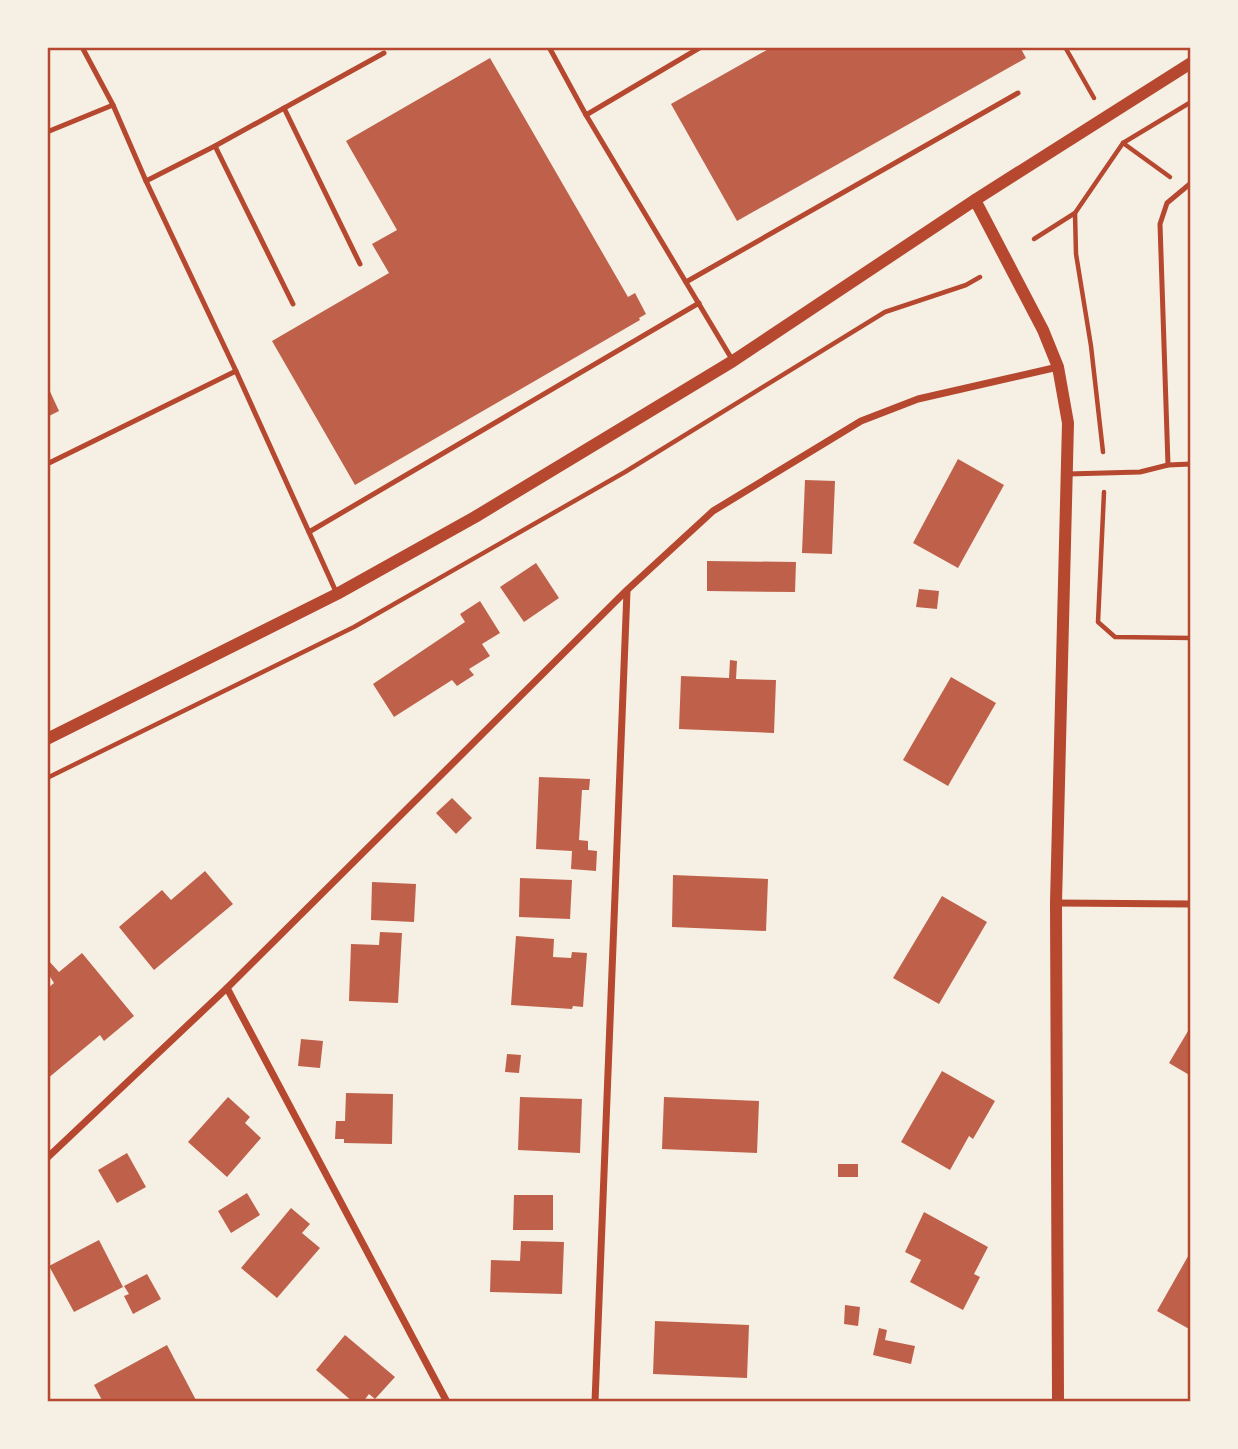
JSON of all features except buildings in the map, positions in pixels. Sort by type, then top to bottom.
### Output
[{"type":"street","points":[[47,739],[337,594],[475,517],[733,361],[975,200],[1191,62]]},
{"type":"street","points":[[975,200],[1043,330],[1058,367],[1068,423],[1056,903],[1058,1402]]},
{"type":"street","points":[[47,1158],[227,988],[627,590],[713,512],[861,421],[918,399],[1058,367]]},
{"type":"street","points":[[595,1402],[627,590]]},
{"type":"street","points":[[1056,903],[1191,904]]},
{"type":"street","points":[[227,988],[447,1402]]},
{"type":"lane","points":[[82,47],[113,105],[337,594]]},
{"type":"lane","points":[[550,47],[586,115],[733,361]]},
{"type":"lane","points":[[586,115],[701,47]]},
{"type":"lane","points":[[146,181],[384,53]]},
{"type":"lane","points":[[686,282],[1018,93]]},
{"type":"lane","points":[[47,132],[113,105]]},
{"type":"lane","points":[[284,108],[360,264]]},
{"type":"lane","points":[[215,146],[293,304]]},
{"type":"lane","points":[[1168,465],[1160,224],[1167,203],[1191,183]]},
{"type":"lane","points":[[309,532],[699,303]]},
{"type":"lane","points":[[47,464],[236,371]]},
{"type":"lane","points":[[1068,474],[1140,472],[1168,465],[1191,464]]},
{"type":"path","points":[[1065,47],[1095,100]]},
{"type":"path","points":[[1034,239],[1075,213],[1123,143],[1191,102]]},
{"type":"path","points":[[1117,133],[1123,143],[1184,187]]},
{"type":"path","points":[[47,778],[354,627],[625,472],[884,312],[966,285],[980,277]]}]
